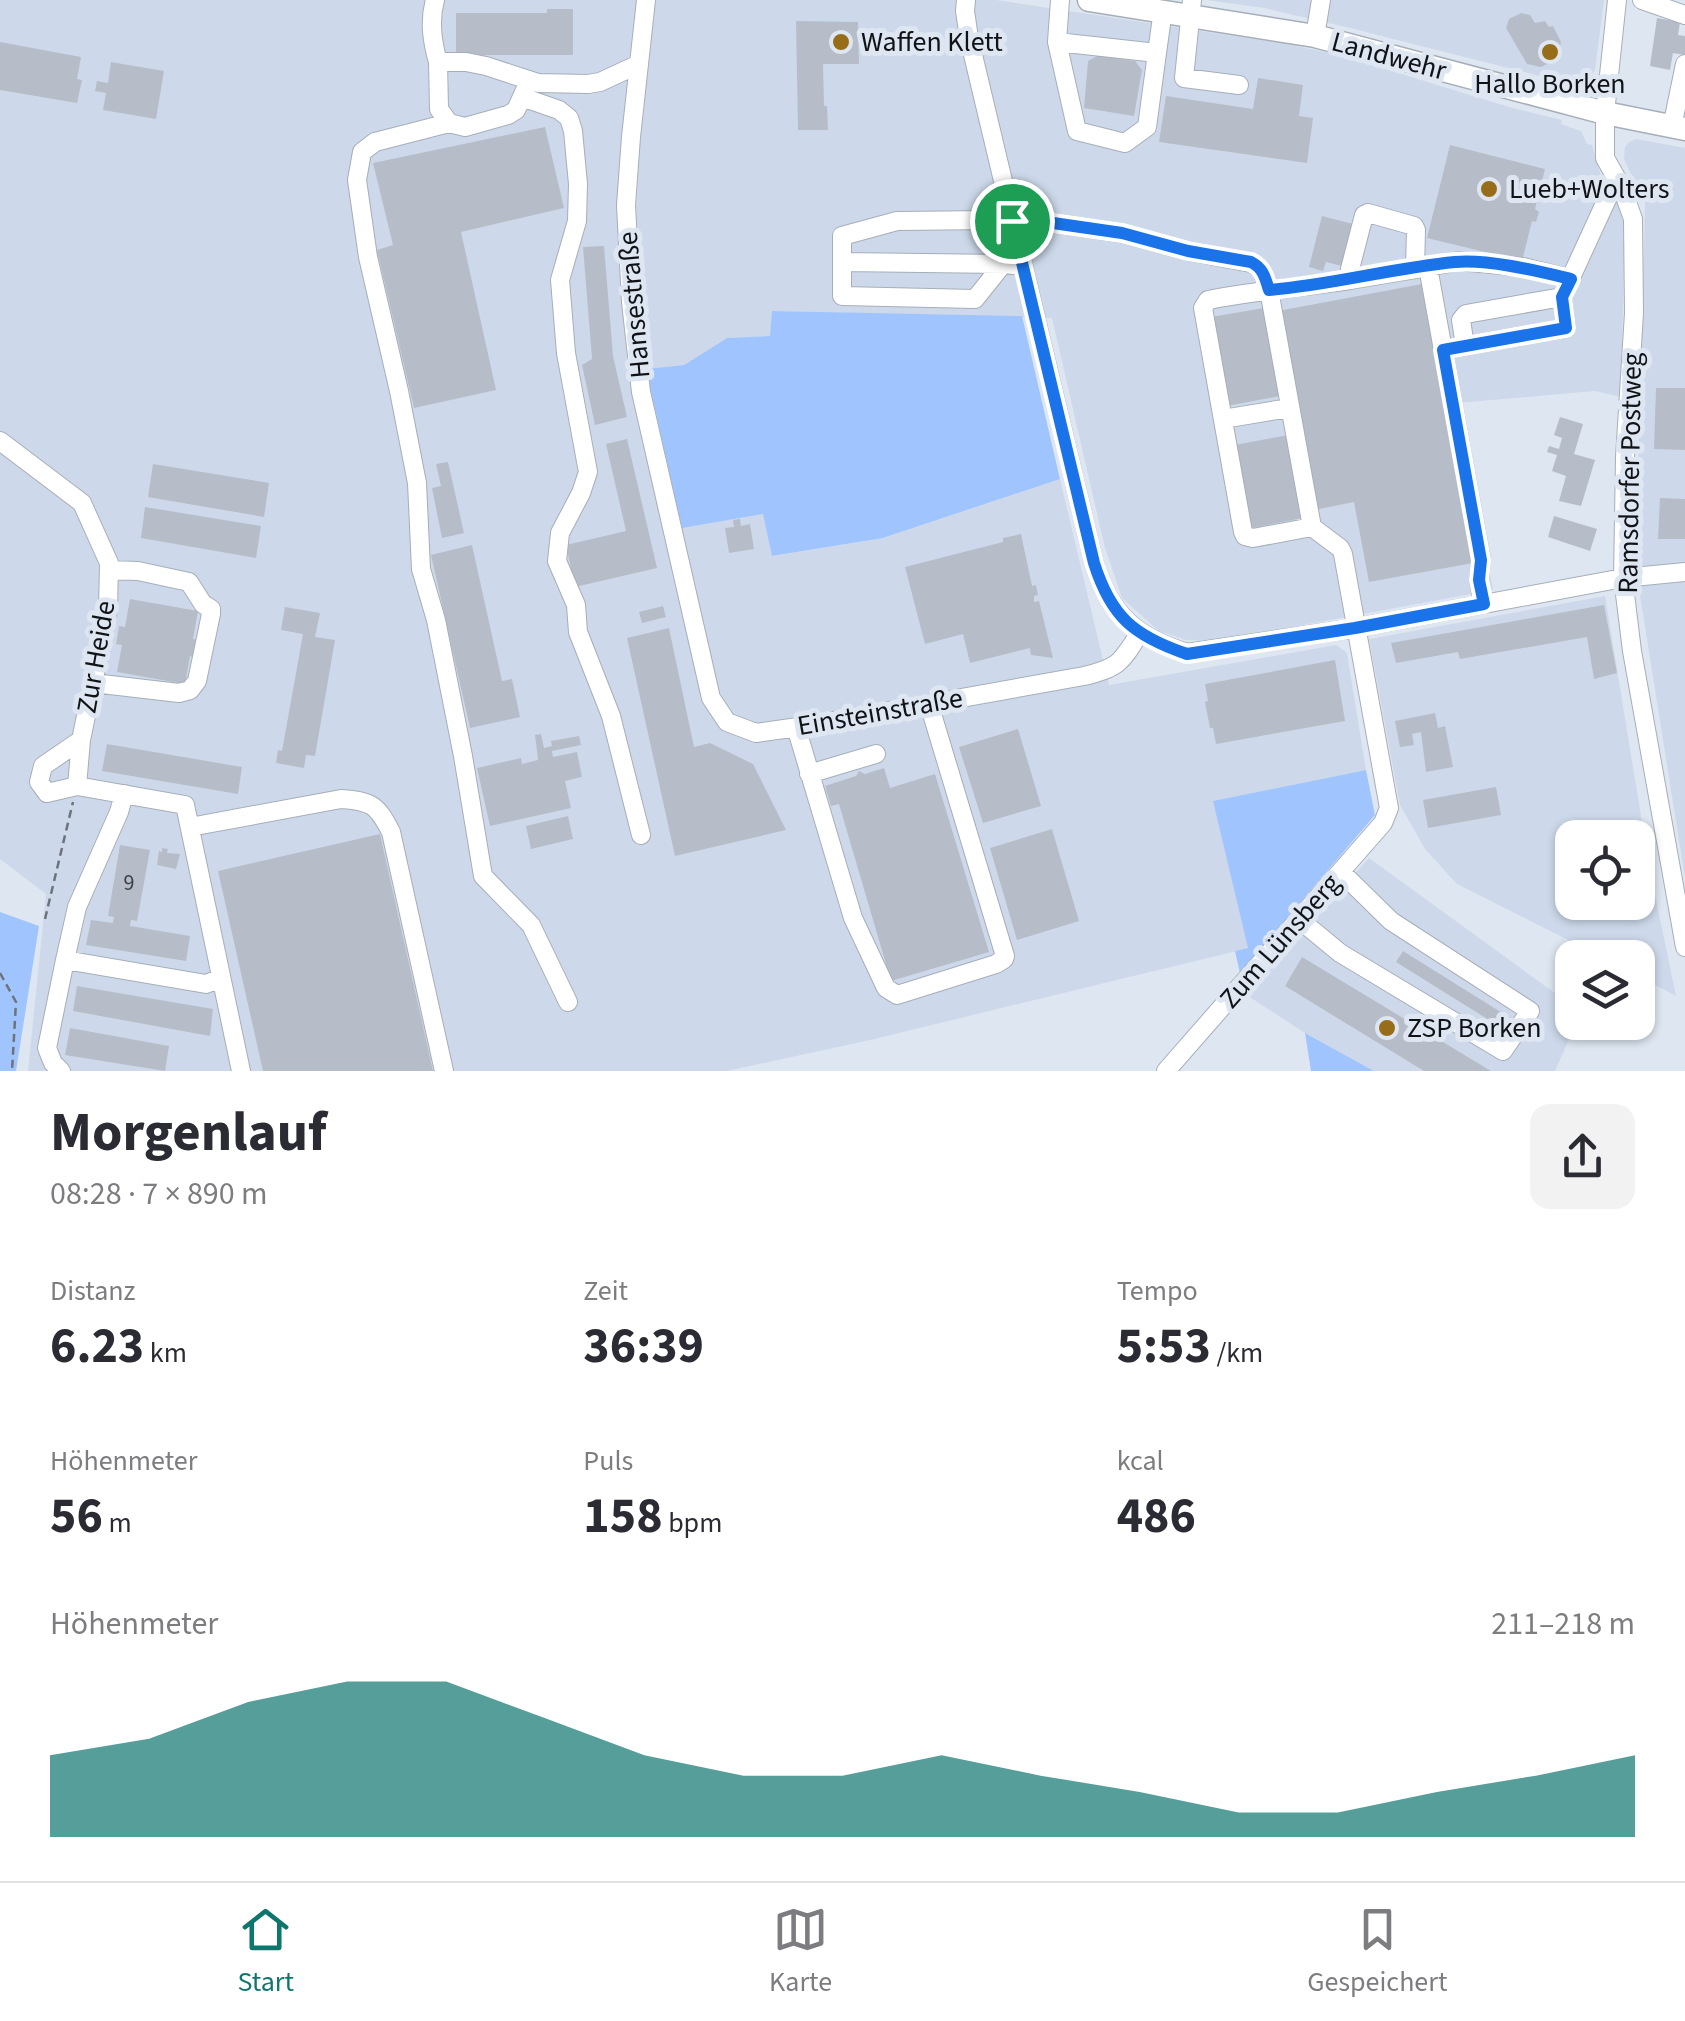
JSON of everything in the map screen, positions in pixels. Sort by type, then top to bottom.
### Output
[{"type":"main road","name":"Landwehr","points":[[1089,0],[1162,10],[1191,7],[1679,128]]},
{"type":"street","points":[[434,0],[431,39],[438,62],[439,109],[448,123]]},
{"type":"street","name":"Hansestraße","points":[[646,0],[626,204],[631,302],[642,392],[690,606]]},
{"type":"street","points":[[966,0],[968,38],[1094,563],[1102,589],[1139,634],[1187,654],[1355,628],[1623,578],[1685,572]]},
{"type":"street","points":[[1060,0],[1057,42],[1077,131],[1125,143],[1147,127],[1162,10]]},
{"type":"street","points":[[1315,36],[1321,0]]},
{"type":"street","name":"Ramsdorfer Postweg","points":[[1617,0],[1605,112],[1605,158],[1633,219],[1634,313],[1625,456],[1623,578],[1632,651],[1685,948]]},
{"type":"street","points":[[1642,0],[1685,15]]},
{"type":"street","points":[[1191,7],[1184,78],[1238,86]]},
{"type":"street","points":[[1057,42],[1157,53]]},
{"type":"street","points":[[438,62],[486,66],[570,118],[578,184],[577,221],[560,280],[566,353],[588,472],[560,532],[557,561],[576,605],[578,632],[611,716],[641,834]]},
{"type":"street","points":[[568,1002],[531,925],[483,876],[436,620],[421,568],[417,483],[365,238],[357,180],[362,152],[374,142],[448,123],[465,127],[487,122],[516,110],[526,89],[538,83],[600,82],[639,64]]},
{"type":"street","points":[[1679,128],[1685,64]]},
{"type":"street","points":[[1443,350],[1566,328],[1562,297],[1618,181]]},
{"type":"street","points":[[1350,280],[1361,218],[1368,213],[1414,226],[1443,350],[1481,560],[1479,580],[1484,604]]},
{"type":"street","points":[[1003,264],[975,299],[842,296],[842,236],[897,221],[1053,223],[1122,233],[1259,266],[1269,290],[1312,527],[1343,554],[1355,628]]},
{"type":"street","points":[[842,262],[1023,266]]},
{"type":"street","points":[[1312,527],[1245,536],[1202,308],[1208,300],[1458,262],[1523,268],[1571,279]]},
{"type":"street","points":[[1465,346],[1460,320],[1466,314],[1562,297]]},
{"type":"street","points":[[1223,420],[1290,408]]},
{"type":"street","name":"Zur Heide","points":[[1,444],[82,503],[109,563],[108,610],[81,740],[77,786]]},
{"type":"street","points":[[93,683],[179,694],[190,690],[197,681],[211,614],[189,582],[138,571],[109,570]]},
{"type":"street","name":"Einsteinstraße","points":[[690,606],[711,698],[727,722],[756,732],[1110,670],[1128,654],[1139,634]]},
{"type":"street","name":"Zum Lünsberg","points":[[1166,1071],[1383,823],[1388,808],[1355,628]]},
{"type":"street","points":[[796,727],[853,918],[890,992],[903,994],[1004,959],[929,704]]},
{"type":"street","name":"Zur Heide","points":[[81,740],[43,766],[40,782],[47,793],[77,786],[185,805],[190,828]]},
{"type":"street","points":[[809,774],[876,754]]},
{"type":"street","points":[[61,1071],[47,1048],[65,960],[78,906],[124,794]]},
{"type":"street","points":[[241,1071],[190,828],[341,800],[364,800],[380,810],[391,832],[444,1071]]},
{"type":"street","points":[[1300,920],[1340,952],[1504,1052],[1530,1010],[1392,921],[1341,872]]},
{"type":"street","points":[[65,960],[206,984],[221,978]]},
{"type":"path","points":[[46,919],[77,786]]},
{"type":"path","points":[[0,974],[16,1002],[12,1071]]},
{"type":"shaded area","points":[[0,0],[637,0],[625,339],[665,530],[763,514],[773,556],[883,538],[1060,479],[1109,685],[1336,645],[1347,653],[1366,770],[1214,801],[1249,948],[870,1040],[727,1071],[28,1071],[46,894],[0,859]]},
{"type":"shaded area","points":[[656,0],[996,0],[1287,44],[1343,56],[1562,120],[1561,124],[1581,131],[1587,144],[1592,145],[1601,176],[1618,198],[1625,216],[1621,397],[1595,391],[1458,403],[1493,590],[1215,641],[1186,640],[1159,631],[1122,598],[1105,548],[1052,318],[773,311],[770,336],[727,338],[684,365],[646,369],[636,209],[645,67]]},
{"type":"shaded area","points":[[1207,0],[1604,0],[1595,70],[1589,82],[1580,86],[1264,8]]},
{"type":"shaded area","points":[[1636,139],[1685,148],[1685,878],[1639,589],[1637,517],[1645,206],[1644,193],[1624,159],[1625,147]]},
{"type":"shaded area","points":[[772,311],[1022,316],[1060,479],[883,538],[772,556],[763,514],[682,528],[646,369],[684,365],[727,338],[770,336]]},
{"type":"shaded area","points":[[1605,596],[1642,820],[1555,820],[1555,920],[1655,920],[1655,895],[1676,996],[1655,985],[1655,940],[1568,940],[1457,884],[1425,849],[1400,805],[1369,639]]},
{"type":"shaded area","points":[[1366,770],[1375,815],[1240,973],[1235,951],[1248,948],[1213,801]]},
{"type":"shaded area","points":[[1369,858],[1555,993],[1555,1040],[1569,1040],[1555,1071],[1374,1071],[1245,994]]},
{"type":"shaded area","points":[[0,912],[39,926],[16,1071],[0,1071]]},
{"type":"shaded area","points":[[1305,1033],[1374,1071],[1311,1071]]},
{"type":"building","points":[[547,9],[573,9],[573,55],[456,55],[456,13],[547,13]]},
{"type":"building","points":[[1521,13],[1530,15],[1535,23],[1545,21],[1553,26],[1561,42],[1557,59],[1541,67],[1527,64],[1506,28],[1509,19]]},
{"type":"building","points":[[1657,18],[1680,22],[1678,35],[1685,36],[1685,55],[1673,53],[1670,70],[1650,66]]},
{"type":"building","points":[[796,21],[858,22],[859,64],[823,64],[828,130],[798,130]]},
{"type":"building","points":[[0,42],[81,57],[77,103],[0,90]]},
{"type":"building","points":[[1097,56],[1135,61],[1142,70],[1134,116],[1084,108],[1088,61]]},
{"type":"building","points":[[111,62],[164,71],[156,119],[103,110],[106,93],[95,91],[97,81],[108,83]]},
{"type":"building","points":[[1258,78],[1303,85],[1299,116],[1313,118],[1307,163],[1159,142],[1166,96],[1253,109]]},
{"type":"building","points":[[545,127],[564,208],[461,232],[496,390],[414,408],[377,250],[393,245],[373,163]]},
{"type":"building","name":"Lueb+Wolters","points":[[1450,145],[1545,169],[1535,209],[1539,212],[1536,222],[1532,221],[1522,261],[1427,238]]},
{"type":"building","points":[[1322,216],[1353,224],[1342,266],[1326,262],[1323,271],[1309,267]]},
{"type":"building","points":[[604,246],[613,356],[627,417],[595,425],[582,365],[592,359],[583,247]]},
{"type":"building","points":[[1422,284],[1473,563],[1369,582],[1354,502],[1314,510],[1278,311]]},
{"type":"building","points":[[1264,308],[1280,396],[1227,406],[1211,317]]},
{"type":"building","points":[[1656,388],[1685,388],[1685,450],[1654,449]]},
{"type":"building","points":[[1560,417],[1583,424],[1574,454],[1595,460],[1581,506],[1559,501],[1566,476],[1552,471],[1557,455],[1547,452],[1549,446],[1559,449],[1562,438],[1554,435]]},
{"type":"building","points":[[1288,435],[1303,518],[1251,528],[1235,445]]},
{"type":"building","points":[[627,439],[657,568],[575,587],[566,545],[626,531],[606,444]]},
{"type":"building","points":[[448,462],[464,533],[442,538],[432,488],[441,486],[436,464]]},
{"type":"building","points":[[153,464],[269,483],[264,517],[148,497]]},
{"type":"building","points":[[1660,498],[1685,499],[1685,539],[1658,539]]},
{"type":"building","points":[[145,507],[261,526],[256,558],[141,538]]},
{"type":"building","points":[[1554,516],[1597,529],[1590,551],[1548,537]]},
{"type":"building","points":[[740,519],[741,526],[750,524],[754,549],[729,553],[725,528],[734,527],[733,520]]},
{"type":"building","points":[[1021,534],[1032,586],[1036,585],[1038,595],[1034,602],[1039,601],[1053,658],[1031,655],[1030,648],[970,663],[963,634],[925,644],[905,567]]},
{"type":"building","points":[[472,545],[502,681],[512,679],[520,717],[470,728],[431,555]]},
{"type":"building","points":[[130,599],[198,611],[194,657],[190,656],[185,684],[117,672],[122,645],[116,644],[119,626],[125,627]]},
{"type":"building","points":[[1604,605],[1617,673],[1594,679],[1587,637],[1460,659],[1458,652],[1396,663],[1391,643]]},
{"type":"building","points":[[663,606],[666,617],[642,623],[639,612]]},
{"type":"building","points":[[285,607],[320,613],[315,637],[335,640],[315,756],[306,755],[304,768],[276,763],[278,750],[282,751],[303,634],[281,630]]},
{"type":"building","points":[[669,628],[694,747],[710,743],[753,764],[786,830],[675,856],[627,638]]},
{"type":"building","points":[[1335,660],[1345,721],[1216,744],[1205,702],[1205,684]]},
{"type":"building","points":[[1435,713],[1438,728],[1445,726],[1453,767],[1426,772],[1421,732],[1412,734],[1414,745],[1400,747],[1395,721]]},
{"type":"building","points":[[1018,729],[1041,806],[983,823],[959,747]]},
{"type":"building","points":[[541,734],[544,748],[552,746],[551,741],[579,736],[581,745],[552,751],[553,757],[577,752],[582,777],[565,781],[571,808],[490,826],[477,768],[521,758],[522,764],[538,760],[535,735]]},
{"type":"building","points":[[107,744],[242,767],[238,794],[102,771]]},
{"type":"building","points":[[884,768],[890,788],[935,774],[989,952],[891,981],[839,804],[831,806],[825,786],[856,776],[859,771],[865,774]]},
{"type":"building","points":[[1496,787],[1501,815],[1428,828],[1423,800]]},
{"type":"building","points":[[568,816],[573,839],[531,849],[526,826]]},
{"type":"building","points":[[1052,829],[1079,921],[1017,940],[990,848]]},
{"type":"building","points":[[380,834],[433,1071],[263,1071],[218,871]]},
{"type":"building","points":[[120,845],[150,850],[137,921],[131,920],[130,926],[190,936],[186,961],[86,945],[91,920],[113,923],[114,917],[108,916]]},
{"type":"building","points":[[162,848],[168,849],[167,853],[180,854],[176,869],[157,865]]},
{"type":"building","points":[[1403,951],[1512,1019],[1505,1030],[1396,962]]},
{"type":"building","name":"ZSP Borken","points":[[1302,957],[1491,1071],[1424,1071],[1285,986]]},
{"type":"building","points":[[77,986],[213,1009],[210,1036],[73,1011]]},
{"type":"building","points":[[70,1028],[169,1046],[165,1071],[65,1055]]},
{"type":"place","name":"Waffen Klett","points":[[841,42]]},
{"type":"place","name":"Hallo Borken","points":[[1550,52]]},
{"type":"place","name":"Lueb+Wolters","points":[[1489,189]]},
{"type":"place","name":"ZSP Borken","points":[[1387,1028]]},
{"type":"route","points":[[1012,221],[1122,233],[1188,251],[1251,262],[1264,273],[1269,290],[1458,262],[1523,268],[1571,279],[1562,297],[1566,328],[1443,350],[1481,560],[1479,580],[1484,604],[1187,654],[1139,634],[1102,589],[1094,563],[1012,221]]}]
